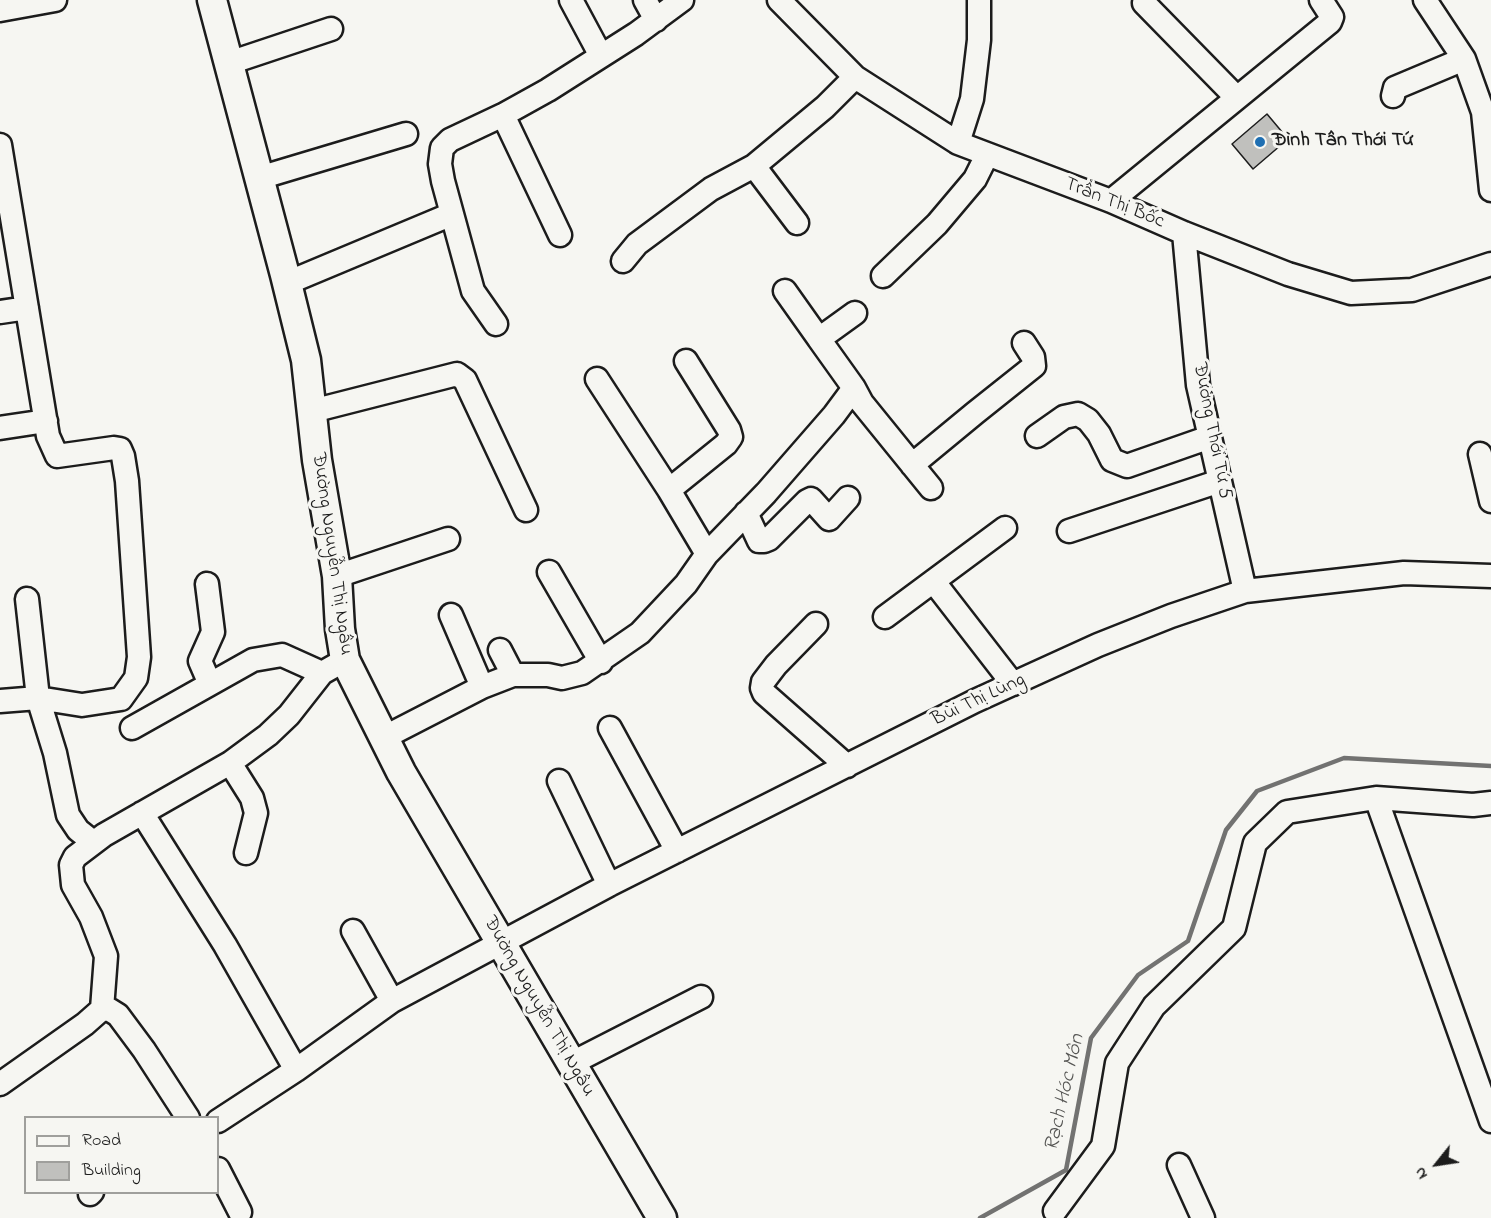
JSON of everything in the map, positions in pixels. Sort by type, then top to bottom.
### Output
[{"type":"main road","name":"Đường Nguyễn Thị Ngâu","points":[[212,0],[306,360],[317,460],[337,576],[340,629],[333,666],[383,738],[570,1064],[662,1218]]},
{"type":"street","points":[[0,10],[56,0]]},
{"type":"street","points":[[571,0],[601,56]]},
{"type":"street","points":[[496,324],[473,291],[440,164],[442,148],[450,140],[503,115],[548,90],[601,56],[651,10],[682,0]]},
{"type":"street","name":"Trần Thị Bốc","points":[[779,0],[855,77],[958,143],[1111,201],[1288,274],[1351,293],[1412,290],[1491,264]]},
{"type":"street","points":[[958,143],[972,99],[979,40],[979,0]]},
{"type":"street","points":[[1111,201],[1330,22],[1332,17],[1321,0]]},
{"type":"street","points":[[1425,0],[1464,59],[1483,112],[1491,190]]},
{"type":"street","points":[[1144,3],[1237,98]]},
{"type":"street","points":[[229,63],[331,29]]},
{"type":"street","points":[[1393,96],[1395,88],[1464,59]]},
{"type":"street","points":[[624,261],[637,244],[711,189],[754,166],[825,108],[855,77]]},
{"type":"street","points":[[503,115],[560,235]]},
{"type":"street","points":[[259,178],[406,134]]},
{"type":"street","points":[[0,145],[48,436],[57,456],[103,449],[120,449],[127,481],[140,657],[136,678],[121,699],[82,705],[38,698],[0,701]]},
{"type":"street","points":[[883,276],[937,224],[975,179],[987,155]]},
{"type":"street","points":[[754,166],[797,223]]},
{"type":"street","points":[[287,283],[452,214]]},
{"type":"street","name":"Đường Thới Tứ 5","points":[[1184,233],[1198,385],[1245,591]]},
{"type":"street","points":[[786,291],[854,388],[862,403],[931,488]]},
{"type":"street","points":[[0,312],[27,308]]},
{"type":"street","points":[[819,339],[855,314]]},
{"type":"street","points":[[912,465],[1034,366],[1033,357],[1024,344]]},
{"type":"street","points":[[669,490],[726,444],[731,437],[729,430],[686,360]]},
{"type":"street","points":[[312,411],[457,374],[465,380],[526,510]]},
{"type":"street","points":[[597,379],[669,490],[707,554]]},
{"type":"street","points":[[383,738],[482,687],[513,675],[548,675],[562,678],[582,674],[601,662],[640,633],[686,584],[707,554],[812,441],[854,388]]},
{"type":"street","points":[[1037,436],[1064,417],[1078,414],[1088,420],[1099,434],[1112,460],[1128,466],[1210,437]]},
{"type":"street","points":[[0,428],[46,421]]},
{"type":"street","points":[[1480,454],[1491,501]]},
{"type":"street","points":[[1069,531],[1220,481]]},
{"type":"street","points":[[746,513],[759,541],[764,542],[807,501],[810,500],[829,519],[848,498]]},
{"type":"street","points":[[885,618],[1005,528]]},
{"type":"street","points":[[337,576],[448,539]]},
{"type":"street","points":[[549,573],[601,662]]},
{"type":"street","name":"Bùi Thị Lùng","points":[[219,1120],[296,1070],[392,1001],[609,885],[975,701],[1098,645],[1245,591],[1404,573],[1491,576]]},
{"type":"street","points":[[934,582],[1013,684]]},
{"type":"street","points":[[207,584],[213,632],[200,661],[210,684]]},
{"type":"street","points":[[27,599],[38,698],[55,753],[68,816],[78,830],[93,842]]},
{"type":"street","points":[[451,615],[482,687]]},
{"type":"street","points":[[816,624],[776,665],[763,682],[762,688],[764,693],[847,766]]},
{"type":"street","points":[[500,650],[513,675]]},
{"type":"street","points":[[0,1084],[85,1024],[102,1009],[106,956],[91,917],[73,885],[71,865],[75,857],[93,842],[230,763],[289,716],[333,666],[282,655],[253,660],[132,728]]},
{"type":"street","points":[[610,728],[677,851]]},
{"type":"street","points":[[230,763],[252,798],[256,813],[246,853]]},
{"type":"street","points":[[560,781],[609,885]]},
{"type":"street","points":[[1376,798],[1491,1121]]},
{"type":"street","points":[[1055,1211],[1103,1146],[1118,1063],[1154,1006],[1234,928],[1255,843],[1287,812],[1376,798],[1473,805],[1491,803]]},
{"type":"street","points":[[142,813],[225,945],[296,1070]]},
{"type":"street","points":[[353,931],[392,1001]]},
{"type":"street","points":[[570,1064],[700,997]]},
{"type":"street","points":[[102,1009],[110,1010],[118,1015],[144,1050],[187,1116]]},
{"type":"street","points":[[1179,1165],[1203,1218]]},
{"type":"street","points":[[219,1170],[240,1212]]},
{"type":"building","name":"Đình Tân Thới Tứ","points":[[1267,114],[1288,139],[1253,169],[1232,144]]},
{"type":"waterway","name":"Rạch Hóc Môn","points":[[980,1218],[1066,1170],[1091,1038],[1138,975],[1188,941],[1226,830],[1257,791],[1344,758],[1491,766]]},
{"type":"place","name":"Đình Tân Thới Tứ","points":[[1260,142]]}]
